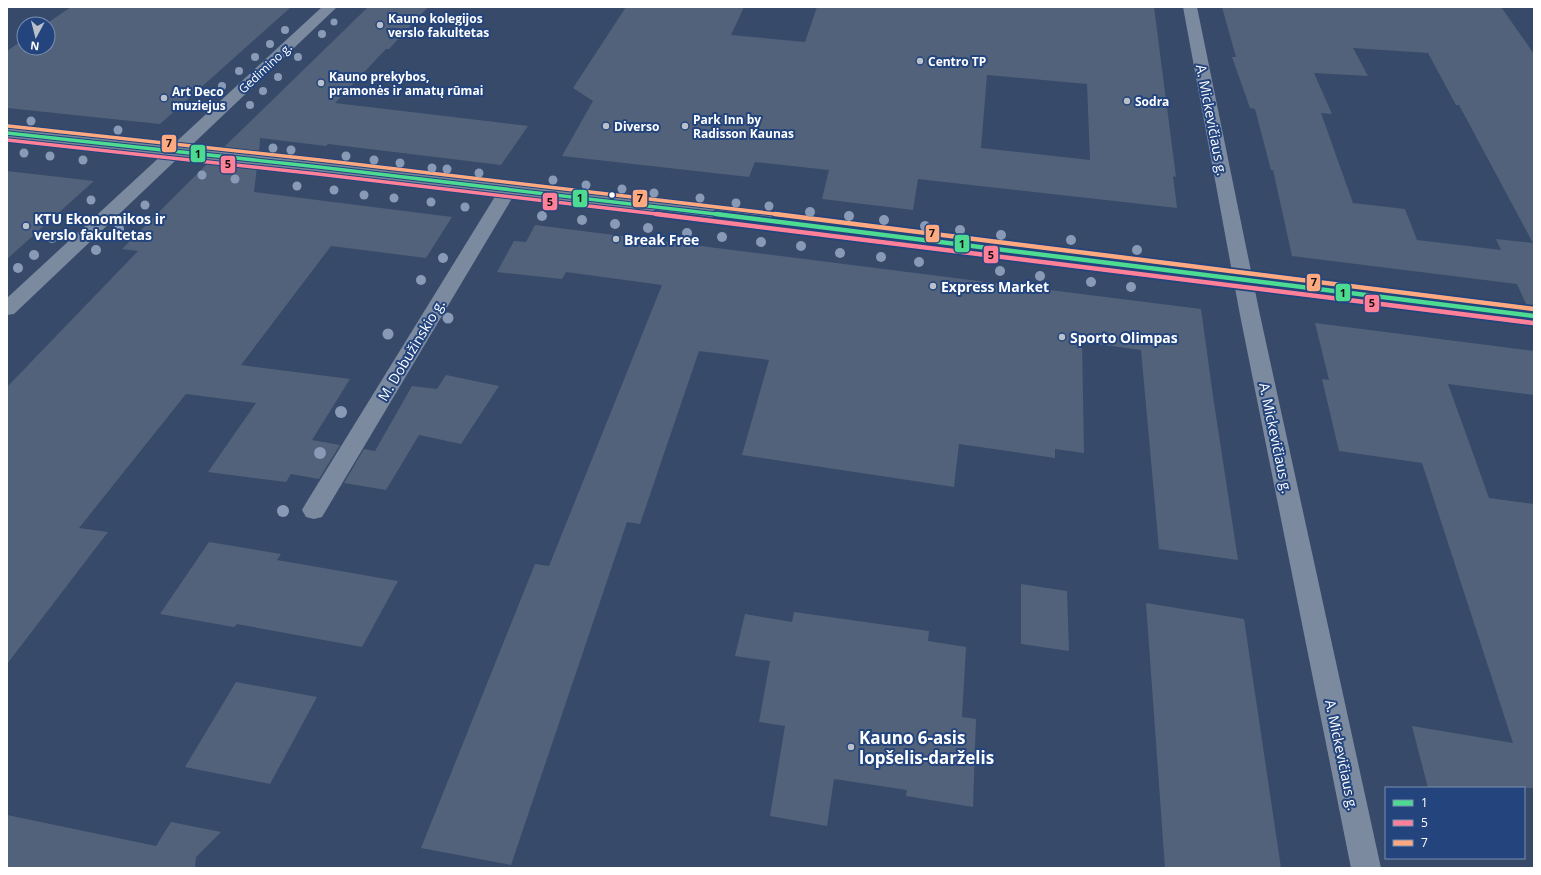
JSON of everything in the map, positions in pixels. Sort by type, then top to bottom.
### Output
[{"type":"street","name":"Gedimino g.","points":[[7,310],[330,7]]},
{"type":"street","name":"A. Mickevičiaus g.","points":[[1190,7],[1243,280],[1366,868]]},
{"type":"street","points":[[7,133],[274,162],[964,244],[1534,316]]},
{"type":"street","name":"M. Dobužinskio g.","points":[[314,510],[508,190]]},
{"type":"building","points":[[71,7],[291,7],[160,124],[7,108],[7,51],[16,45],[16,56],[56,56],[56,17]]},
{"type":"building","points":[[368,7],[428,7],[389,49],[386,49],[335,103],[528,126],[501,165],[328,144],[326,146],[260,138],[259,154],[221,150]]},
{"type":"building","points":[[626,7],[744,7],[731,35],[805,42],[817,7],[1154,7],[1176,177],[1173,176],[1177,208],[918,179],[913,210],[822,199],[829,170],[755,162],[749,177],[562,156],[593,101],[573,88]],"holes":[[[987,75],[1087,84],[1090,160],[981,148]]]},
{"type":"building","points":[[1222,7],[1501,7],[1534,54],[1534,308],[1528,308],[1517,284],[1292,256],[1273,170],[1271,170],[1255,109],[1250,108],[1232,57],[1236,57]],"holes":[[[1353,48],[1428,53],[1456,105],[1459,105],[1533,243],[1496,239],[1501,250],[1417,240],[1405,209],[1353,203],[1321,113],[1332,114],[1314,73],[1368,76]]]},
{"type":"building","points":[[209,162],[257,167],[254,192],[452,217],[426,258],[331,246],[241,365],[350,379],[312,440],[340,445],[319,479],[291,474],[286,482],[208,472],[256,403],[186,394],[79,528],[108,532],[7,664],[7,387],[138,251],[122,249]]},
{"type":"building","name":"KTU Ekonomikos ir verslo fakultetas","points":[[7,171],[94,181],[7,259]]},
{"type":"building","points":[[535,225],[1201,309],[1238,560],[1159,549],[1141,350],[1082,342],[1084,453],[1055,449],[1055,458],[959,444],[954,487],[742,455],[769,360],[699,351],[640,524],[627,522],[511,865],[421,848],[535,564],[549,566],[662,285],[566,272],[562,279],[497,272],[514,241],[526,242]]},
{"type":"building","points":[[1315,323],[1534,351],[1534,395],[1448,384],[1489,498],[1534,504],[1534,788],[1428,787],[1412,726],[1513,743],[1422,463],[1339,451],[1322,379],[1329,380]]},
{"type":"building","points":[[446,375],[499,386],[461,444],[419,435],[386,490],[344,483],[364,449],[375,451],[412,386],[437,389]]},
{"type":"building","points":[[209,542],[281,554],[277,560],[398,581],[362,647],[237,624],[234,627],[160,614]]},
{"type":"building","points":[[1021,584],[1067,591],[1069,651],[1021,644]]},
{"type":"building","points":[[1146,603],[1244,619],[1281,868],[1165,868]]},
{"type":"building","points":[[794,612],[929,631],[928,641],[966,647],[962,717],[976,719],[973,807],[906,796],[907,790],[834,779],[827,826],[770,816],[785,726],[759,722],[770,661],[735,656],[745,614],[792,622]]},
{"type":"building","points":[[236,682],[317,697],[270,784],[185,767]]},
{"type":"building","points":[[7,815],[156,846],[171,822],[221,832],[196,857],[195,868],[7,868]]},
{"type":"transit line","name":"7","points":[[8,126],[320,160],[964,237],[1189,267],[1534,309]]},
{"type":"transit line","name":"1","points":[[7,133],[319,167],[963,244],[1188,274],[1534,316]]},
{"type":"transit line","name":"5","points":[[7,140],[318,174],[962,251],[1187,281],[1533,323]]},
{"type":"place","name":"Kauno kolegijos verslo fakultetas","points":[[380,25]]},
{"type":"place","name":"Centro TP","points":[[920,61]]},
{"type":"place","name":"Kauno prekybos, pramonės ir amatų rūmai","points":[[321,83]]},
{"type":"place","name":"Art Deco muziejus","points":[[164,98]]},
{"type":"place","name":"Sodra","points":[[1127,101]]},
{"type":"place","name":"Diverso","points":[[606,126]]},
{"type":"place","name":"Park Inn by Radisson Kaunas","points":[[685,126]]},
{"type":"place","name":"KTU Ekonomikos ir verslo fakultetas","points":[[26,226]]},
{"type":"place","name":"Break Free","points":[[616,239]]},
{"type":"place","name":"Express Market","points":[[933,286]]},
{"type":"place","name":"Sporto Olimpas","points":[[1062,337]]},
{"type":"place","name":"Kauno 6-asis lopšelis-darželis","points":[[851,747]]}]
